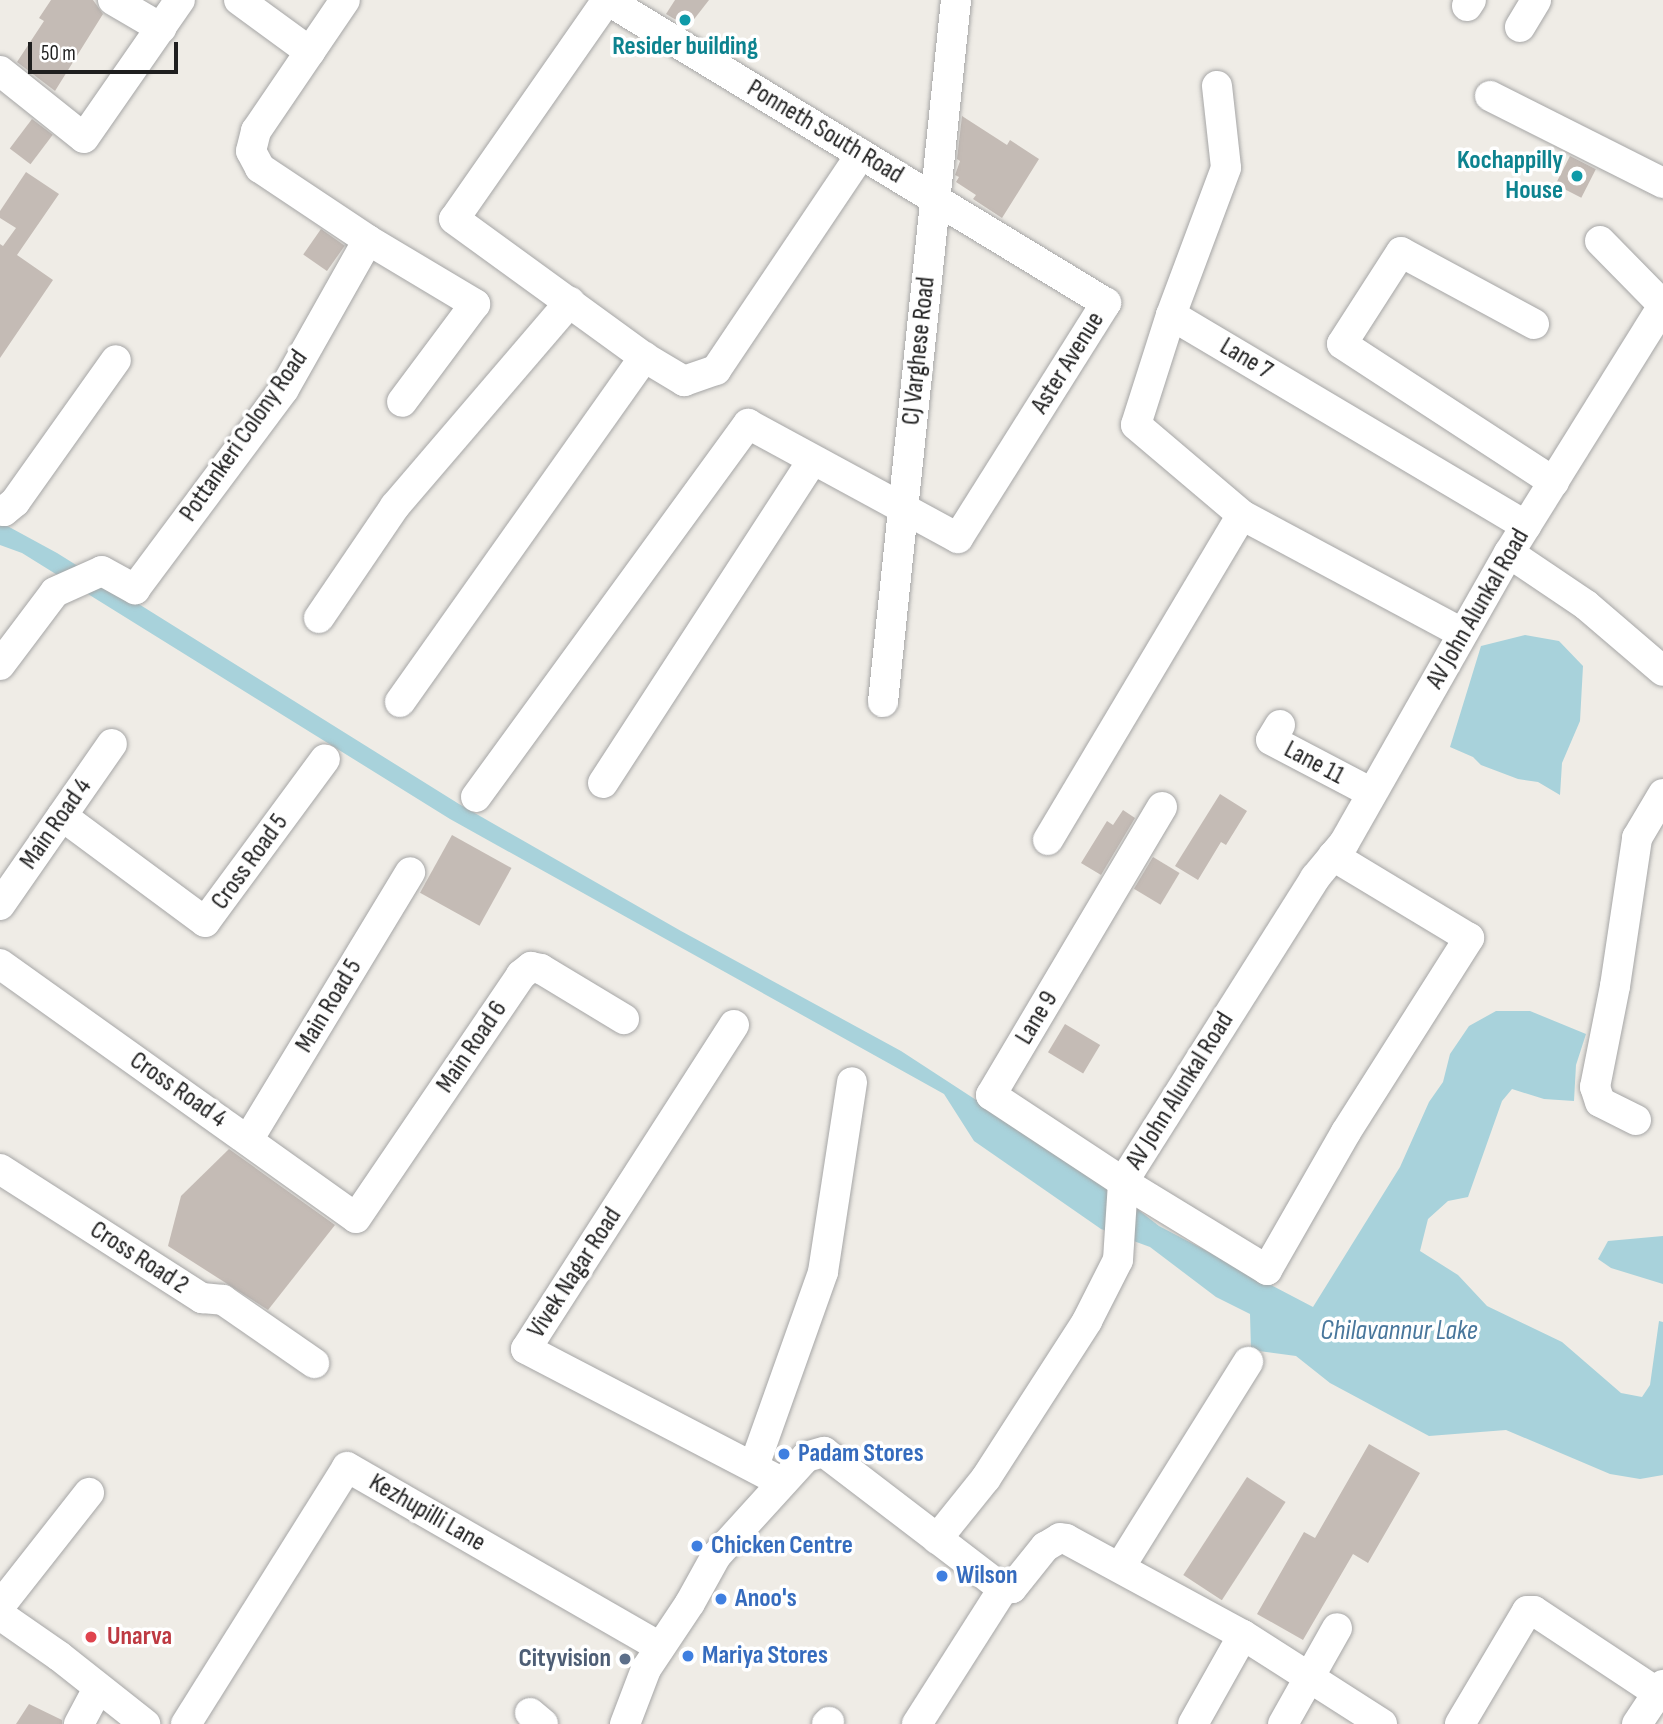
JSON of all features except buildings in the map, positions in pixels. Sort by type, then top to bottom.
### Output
[{"type":"street","points":[[114,0],[161,28]]},
{"type":"street","points":[[0,71],[85,138],[180,0]]},
{"type":"street","points":[[239,0],[310,52]]},
{"type":"street","points":[[345,0],[256,131],[251,151],[260,167],[368,240],[475,304],[402,402]]},
{"type":"street","points":[[607,0],[454,219],[644,357],[684,382],[716,370],[861,154]]},
{"type":"street","name":"Ponneth South Road","points":[[607,0],[936,199]]},
{"type":"street","name":"CJ Varghese Road","points":[[883,702],[956,0]]},
{"type":"street","points":[[1520,27],[1535,0]]},
{"type":"street","points":[[1217,86],[1226,168],[1171,314],[1170,326],[1136,425],[1241,515]]},
{"type":"street","points":[[1490,96],[1663,183]]},
{"type":"street","name":"Aster Avenue","points":[[902,508],[958,538],[1106,303],[936,199]]},
{"type":"street","name":"Pottankeri Colony Road","points":[[0,665],[55,592],[102,571],[135,589],[284,388],[368,240]]},
{"type":"street","points":[[1600,241],[1661,315]]},
{"type":"street","points":[[1534,324],[1402,252],[1342,344],[1554,482]]},
{"type":"street","points":[[319,618],[395,506],[570,302]]},
{"type":"street","name":"Lane 7","points":[[1171,314],[1526,526]]},
{"type":"street","name":"AV John Alunkal Road","points":[[937,1539],[986,1478],[1087,1321],[1118,1260],[1123,1182],[1315,878],[1333,856],[1509,553],[1661,315]]},
{"type":"street","points":[[400,702],[644,357]]},
{"type":"street","points":[[0,510],[4,511],[15,502],[116,360]]},
{"type":"street","points":[[475,797],[748,425],[902,508]]},
{"type":"street","points":[[603,783],[811,461]]},
{"type":"street","points":[[1211,497],[1462,634]]},
{"type":"street","points":[[1048,840],[1241,515]]},
{"type":"street","points":[[1509,553],[1586,605],[1663,671]]},
{"type":"street","name":"Lane 11","points":[[1280,725],[1271,740],[1372,793]]},
{"type":"street","name":"Main Road 4","points":[[0,905],[111,744]]},
{"type":"street","name":"Cross Road 5","points":[[62,816],[205,922],[325,759]]},
{"type":"street","points":[[1636,1120],[1600,1102],[1595,1087],[1615,986],[1637,838],[1663,794]]},
{"type":"street","name":"Lane 9","points":[[1123,1182],[991,1095],[1162,807]]},
{"type":"street","points":[[1123,1182],[1267,1270],[1346,1132],[1469,939],[1333,856]]},
{"type":"street","name":"Main Road 5","points":[[248,1140],[410,872]]},
{"type":"street","name":"Cross Road 4","points":[[0,964],[356,1218]]},
{"type":"street","name":"Main Road 6","points":[[356,1218],[521,975],[531,967],[541,969],[624,1019]]},
{"type":"street","name":"Vivek Nagar Road","points":[[734,1025],[526,1349],[781,1482]]},
{"type":"street","points":[[754,1466],[823,1272],[852,1083]]},
{"type":"street","name":"Cross Road 2","points":[[0,1169],[202,1298],[223,1300],[314,1363]]},
{"type":"street","points":[[1120,1567],[1248,1362]]},
{"type":"street","points":[[625,1724],[646,1669],[716,1556],[806,1457],[824,1452],[1003,1589]]},
{"type":"street","name":"Kezhupilli Lane","points":[[186,1724],[347,1467],[660,1647]]},
{"type":"street","points":[[0,1606],[89,1493]]},
{"type":"street","points":[[917,1724],[1003,1589],[1012,1587],[1045,1547],[1060,1538],[1120,1567],[1243,1635],[1382,1724]]},
{"type":"street","points":[[1460,1724],[1527,1611],[1534,1611],[1661,1689],[1637,1724]]},
{"type":"street","points":[[0,1615],[59,1656],[145,1724]]},
{"type":"street","points":[[1283,1724],[1337,1628]]},
{"type":"street","points":[[1192,1724],[1243,1635]]},
{"type":"street","points":[[79,1724],[98,1689]]},
{"type":"water","name":"Chilavannur Lake","points":[[0,522],[57,553],[459,804],[681,931],[901,1051],[1105,1184],[1159,1226],[1313,1307],[1400,1167],[1429,1102],[1443,1082],[1450,1054],[1469,1026],[1496,1011],[1530,1011],[1586,1034],[1576,1065],[1574,1101],[1544,1099],[1512,1089],[1502,1101],[1468,1197],[1448,1201],[1428,1219],[1420,1251],[1458,1275],[1487,1306],[1562,1342],[1621,1393],[1642,1397],[1650,1385],[1659,1321],[1663,1322],[1663,1475],[1640,1479],[1610,1474],[1506,1430],[1429,1436],[1330,1383],[1296,1356],[1251,1350],[1250,1314],[1216,1297],[1150,1247],[1101,1229],[974,1141],[944,1094],[450,819],[22,553],[0,545]]},
{"type":"water","points":[[1525,635],[1559,641],[1583,666],[1580,721],[1562,763],[1560,795],[1538,782],[1518,779],[1481,765],[1473,757],[1450,747],[1481,646]]},
{"type":"water","points":[[1663,1236],[1663,1284],[1611,1268],[1598,1259],[1608,1241]]},
{"type":"place","name":"Resider building","points":[[685,20]]},
{"type":"place","name":"Kochappilly House","points":[[1577,176]]},
{"type":"place","name":"Padam Stores","points":[[784,1454]]},
{"type":"place","name":"Chicken Centre","points":[[697,1546]]},
{"type":"place","name":"Wilson","points":[[942,1576]]},
{"type":"place","name":"Anoo's","points":[[721,1599]]},
{"type":"place","name":"Unarva","points":[[91,1637]]},
{"type":"place","name":"Mariya Stores","points":[[688,1656]]},
{"type":"place","name":"Cityvision","points":[[625,1659]]}]
